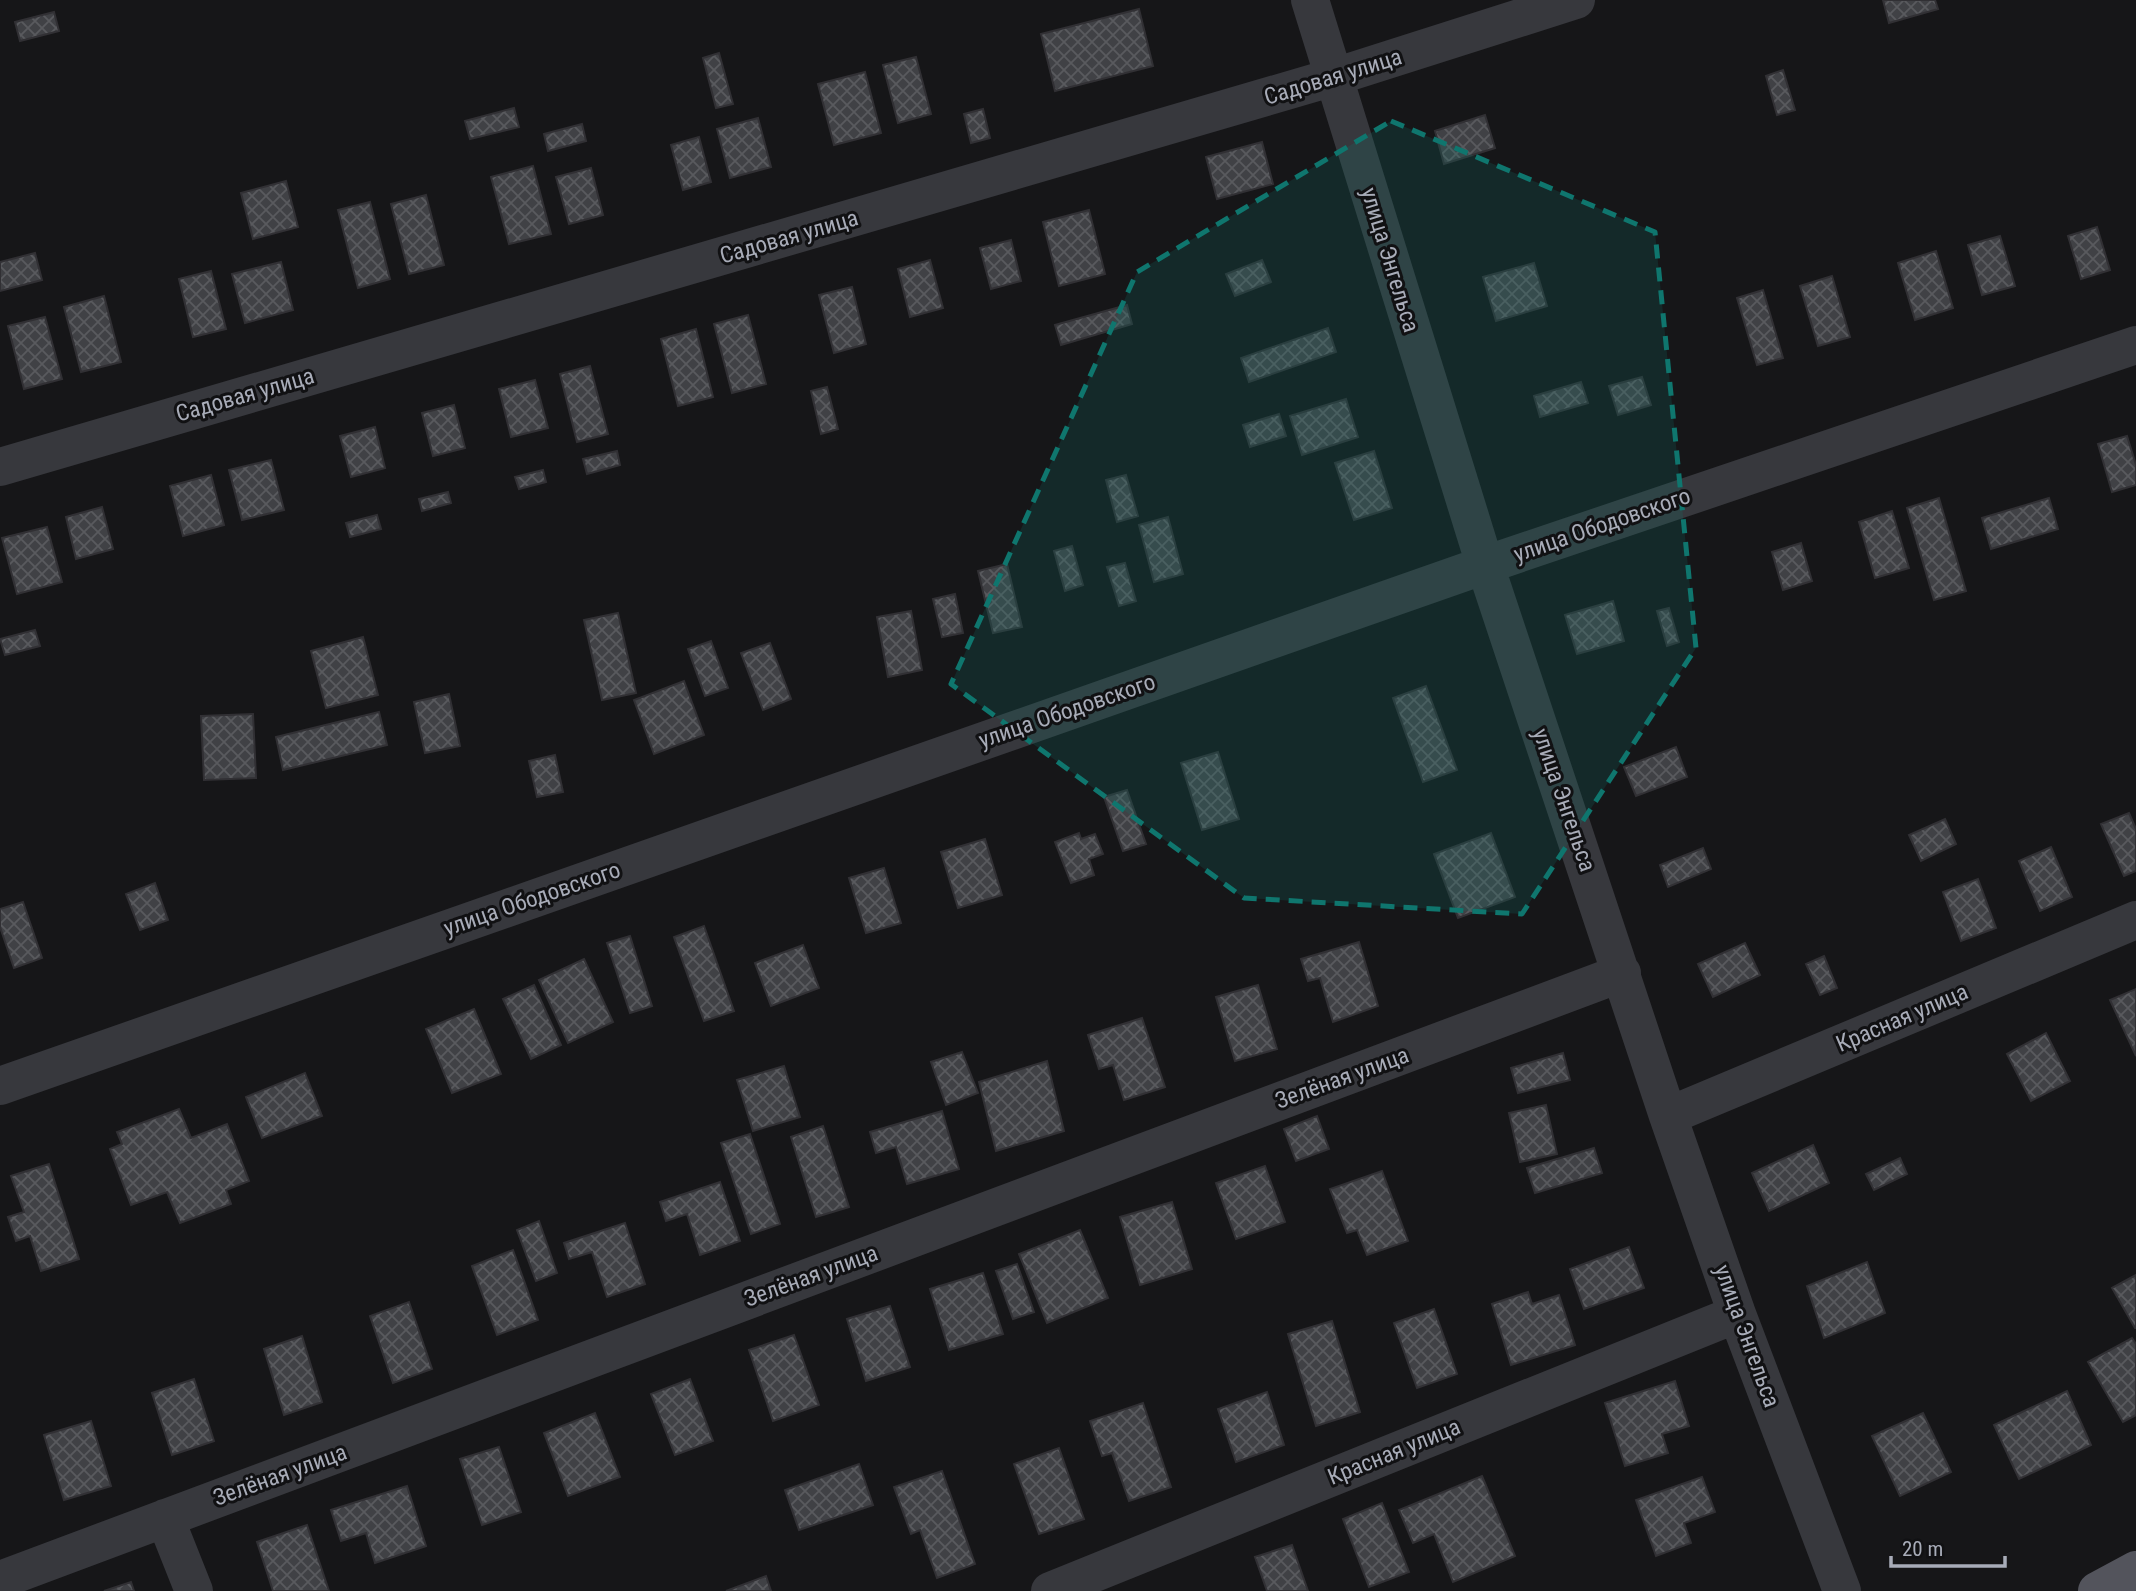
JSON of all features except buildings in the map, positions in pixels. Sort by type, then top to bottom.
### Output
[{"type":"main road","points":[[2097,1591],[2136,1570]]},
{"type":"street","name":"улица Энгельса","points":[[1310,0],[1485,565],[1668,1116],[1737,1314],[1842,1591]]},
{"type":"street","name":"Садовая улица","points":[[0,467],[1334,78],[1576,0]]},
{"type":"street","name":"улица Ободовского","points":[[0,1086],[1485,565],[2136,345]]},
{"type":"street","name":"Красная улица","points":[[1668,1116],[2136,919]]},
{"type":"street","name":"Зелёная улица","points":[[0,1580],[1622,973]]},
{"type":"street","name":"Красная улица","points":[[1050,1591],[1737,1314]]},
{"type":"street","points":[[165,1518],[194,1591]]},
{"type":"highlighted area","points":[[1391,121],[1655,232],[1696,648],[1522,914],[1244,898],[951,684],[1137,272]]}]
